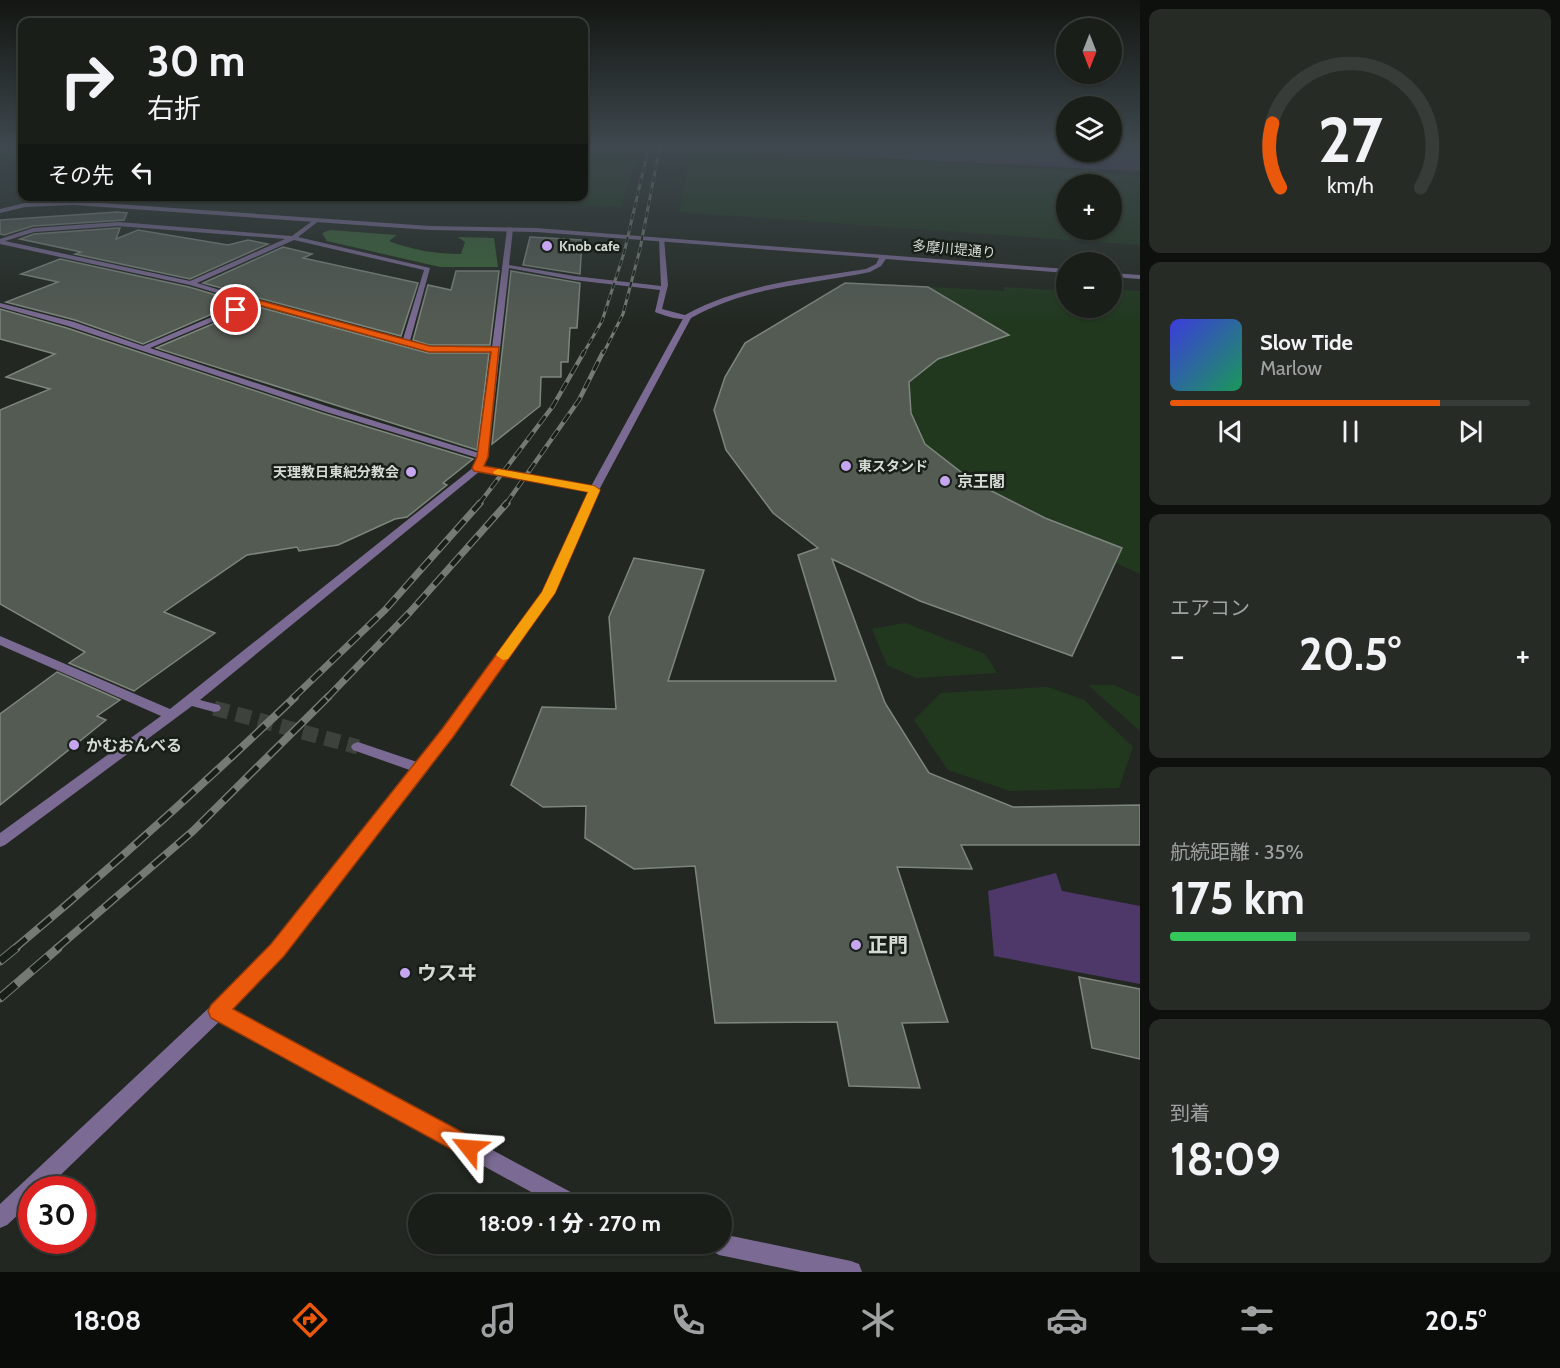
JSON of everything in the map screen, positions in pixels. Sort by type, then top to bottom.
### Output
[{"type":"street","name":"多摩川堤通り","points":[[0,211],[24,205]]},
{"type":"street","name":"多摩川堤通り","points":[[86,205],[430,228],[510,229],[662,238],[1056,270]]},
{"type":"street","points":[[191,283],[293,238],[317,220]]},
{"type":"street","points":[[0,241],[33,230],[118,224],[293,238],[428,269],[406,342]]},
{"type":"street","points":[[0,841],[190,701],[478,468],[483,457],[510,229]]},
{"type":"street","points":[[662,238],[664,288],[658,310],[671,315],[688,317]]},
{"type":"street","points":[[0,241],[191,283],[429,349],[495,349]]},
{"type":"street","points":[[0,1218],[218,1011],[278,950],[421,769],[548,593],[594,490],[688,317],[705,305],[734,295],[868,271],[879,265],[884,256]]},
{"type":"street","points":[[507,266],[574,278],[664,288]]},
{"type":"street","points":[[1122,276],[1140,277]]},
{"type":"street","points":[[146,347],[254,302]]},
{"type":"street","points":[[0,305],[146,347],[326,409],[483,457]]},
{"type":"street","points":[[478,468],[594,490]]},
{"type":"street","points":[[0,640],[171,715]]},
{"type":"street","points":[[190,701],[214,708]]},
{"type":"street","points":[[358,747],[421,769]]},
{"type":"street","points":[[218,1011],[555,1194]]},
{"type":"street","points":[[732,1247],[851,1272]]},
{"type":"green space","points":[[680,205],[1056,205],[1056,239],[679,212]]},
{"type":"green space","points":[[1122,205],[1140,205],[1140,245],[1070,240],[1122,240]]},
{"type":"green space","points":[[330,230],[397,235],[389,241],[415,249],[452,254],[461,254],[465,242],[458,237],[494,238],[498,267],[440,267],[327,241],[322,233]]},
{"type":"green space","name":"京王閣","points":[[928,287],[1005,291],[1003,287],[1056,290],[1056,318],[1122,318],[1122,290],[1140,291],[1140,574],[1094,553],[1081,589],[1100,595],[1072,656],[920,601],[832,559],[773,513],[726,450],[714,410],[725,377],[745,343]]},
{"type":"green space","points":[[905,623],[985,654],[997,673],[916,678],[887,665],[872,629]]},
{"type":"green space","points":[[1088,685],[1114,685],[1140,697],[1140,731]]},
{"type":"green space","points":[[1048,687],[1084,700],[1133,747],[1119,788],[1010,791],[948,770],[914,720],[941,693]]},
{"type":"shaded area","points":[[1056,873],[1062,891],[1140,906],[1140,984],[994,956],[988,891]]},
{"type":"building","points":[[127,213],[124,220],[33,226],[4,235],[0,234],[0,220]]},
{"type":"building","points":[[120,228],[116,239],[138,230],[228,245],[248,240],[268,244],[190,279],[75,254],[81,252],[20,239],[34,234]]},
{"type":"building","points":[[530,237],[582,240],[580,274],[523,265]]},
{"type":"building","points":[[283,247],[312,254],[303,258],[418,283],[401,336],[203,283]]},
{"type":"building","points":[[60,259],[189,287],[240,302],[143,344],[75,320],[6,302],[58,282],[21,274]]},
{"type":"building","points":[[456,271],[499,271],[490,345],[429,345],[413,340],[428,285],[451,290]]},
{"type":"building","points":[[511,271],[580,283],[577,328],[570,328],[568,362],[561,362],[561,377],[541,377],[540,406],[492,444]]},
{"type":"building","points":[[845,283],[928,287],[1009,335],[938,359],[909,382],[911,413],[925,444],[974,482],[1045,518],[1122,548],[1072,656],[920,601],[832,559],[885,703],[929,773],[1013,807],[1140,805],[1140,845],[961,845],[972,869],[897,867],[948,1022],[902,1023],[920,1088],[849,1086],[837,1022],[715,1023],[695,866],[634,869],[585,838],[586,806],[543,807],[511,785],[542,707],[616,709],[609,617],[634,558],[704,570],[668,681],[836,681],[798,555],[818,548],[773,513],[726,450],[714,410],[725,377],[745,343]]},
{"type":"building","points":[[255,306],[428,353],[489,353],[477,450],[156,348]]},
{"type":"building","points":[[0,309],[67,328],[322,413],[473,459],[443,483],[447,485],[407,517],[395,519],[338,545],[299,551],[297,547],[247,555],[164,612],[215,633],[134,691],[69,663],[85,652],[0,604],[0,410],[50,389],[6,377],[55,354],[0,339]]},
{"type":"building","points":[[57,672],[120,700],[97,716],[106,720],[0,805],[0,714]]},
{"type":"building","points":[[1079,977],[1140,989],[1140,1059],[1092,1048]]},
{"type":"tunnel","points":[[214,708],[358,747]]},
{"type":"railway","points":[[583,354],[602,321],[624,253],[635,205]]},
{"type":"railway","points":[[603,354],[623,314],[648,205]]},
{"type":"railway","points":[[479,504],[553,406],[584,352]]},
{"type":"railway","points":[[506,504],[579,400],[603,352]]},
{"type":"railway","points":[[293,698],[385,610],[480,503]]},
{"type":"railway","points":[[327,698],[410,612],[507,503]]},
{"type":"railway","points":[[14,949],[157,825],[295,697]]},
{"type":"railway","points":[[56,949],[193,831],[327,698]]},
{"type":"railway","points":[[0,961],[16,948]]},
{"type":"railway","points":[[0,998],[58,948]]},
{"type":"slow traffic","points":[[498,472],[594,490],[548,593],[503,655]]},
{"type":"place","name":"Knob cafe","points":[[547,246]]},
{"type":"place","name":"東スタンド","points":[[846,466]]},
{"type":"place","name":"天理教日東紀分教会","points":[[411,472]]},
{"type":"place","name":"京王閣","points":[[945,481]]},
{"type":"place","name":"かむおんべる","points":[[74,745]]},
{"type":"place","name":"正門","points":[[856,945]]},
{"type":"place","name":"ウスヰ","points":[[405,973]]},
{"type":"route","points":[[236,310],[254,302],[429,349],[495,349],[483,457],[478,468],[594,490],[548,593],[448,733],[278,950],[218,1011],[469,1148]]}]
